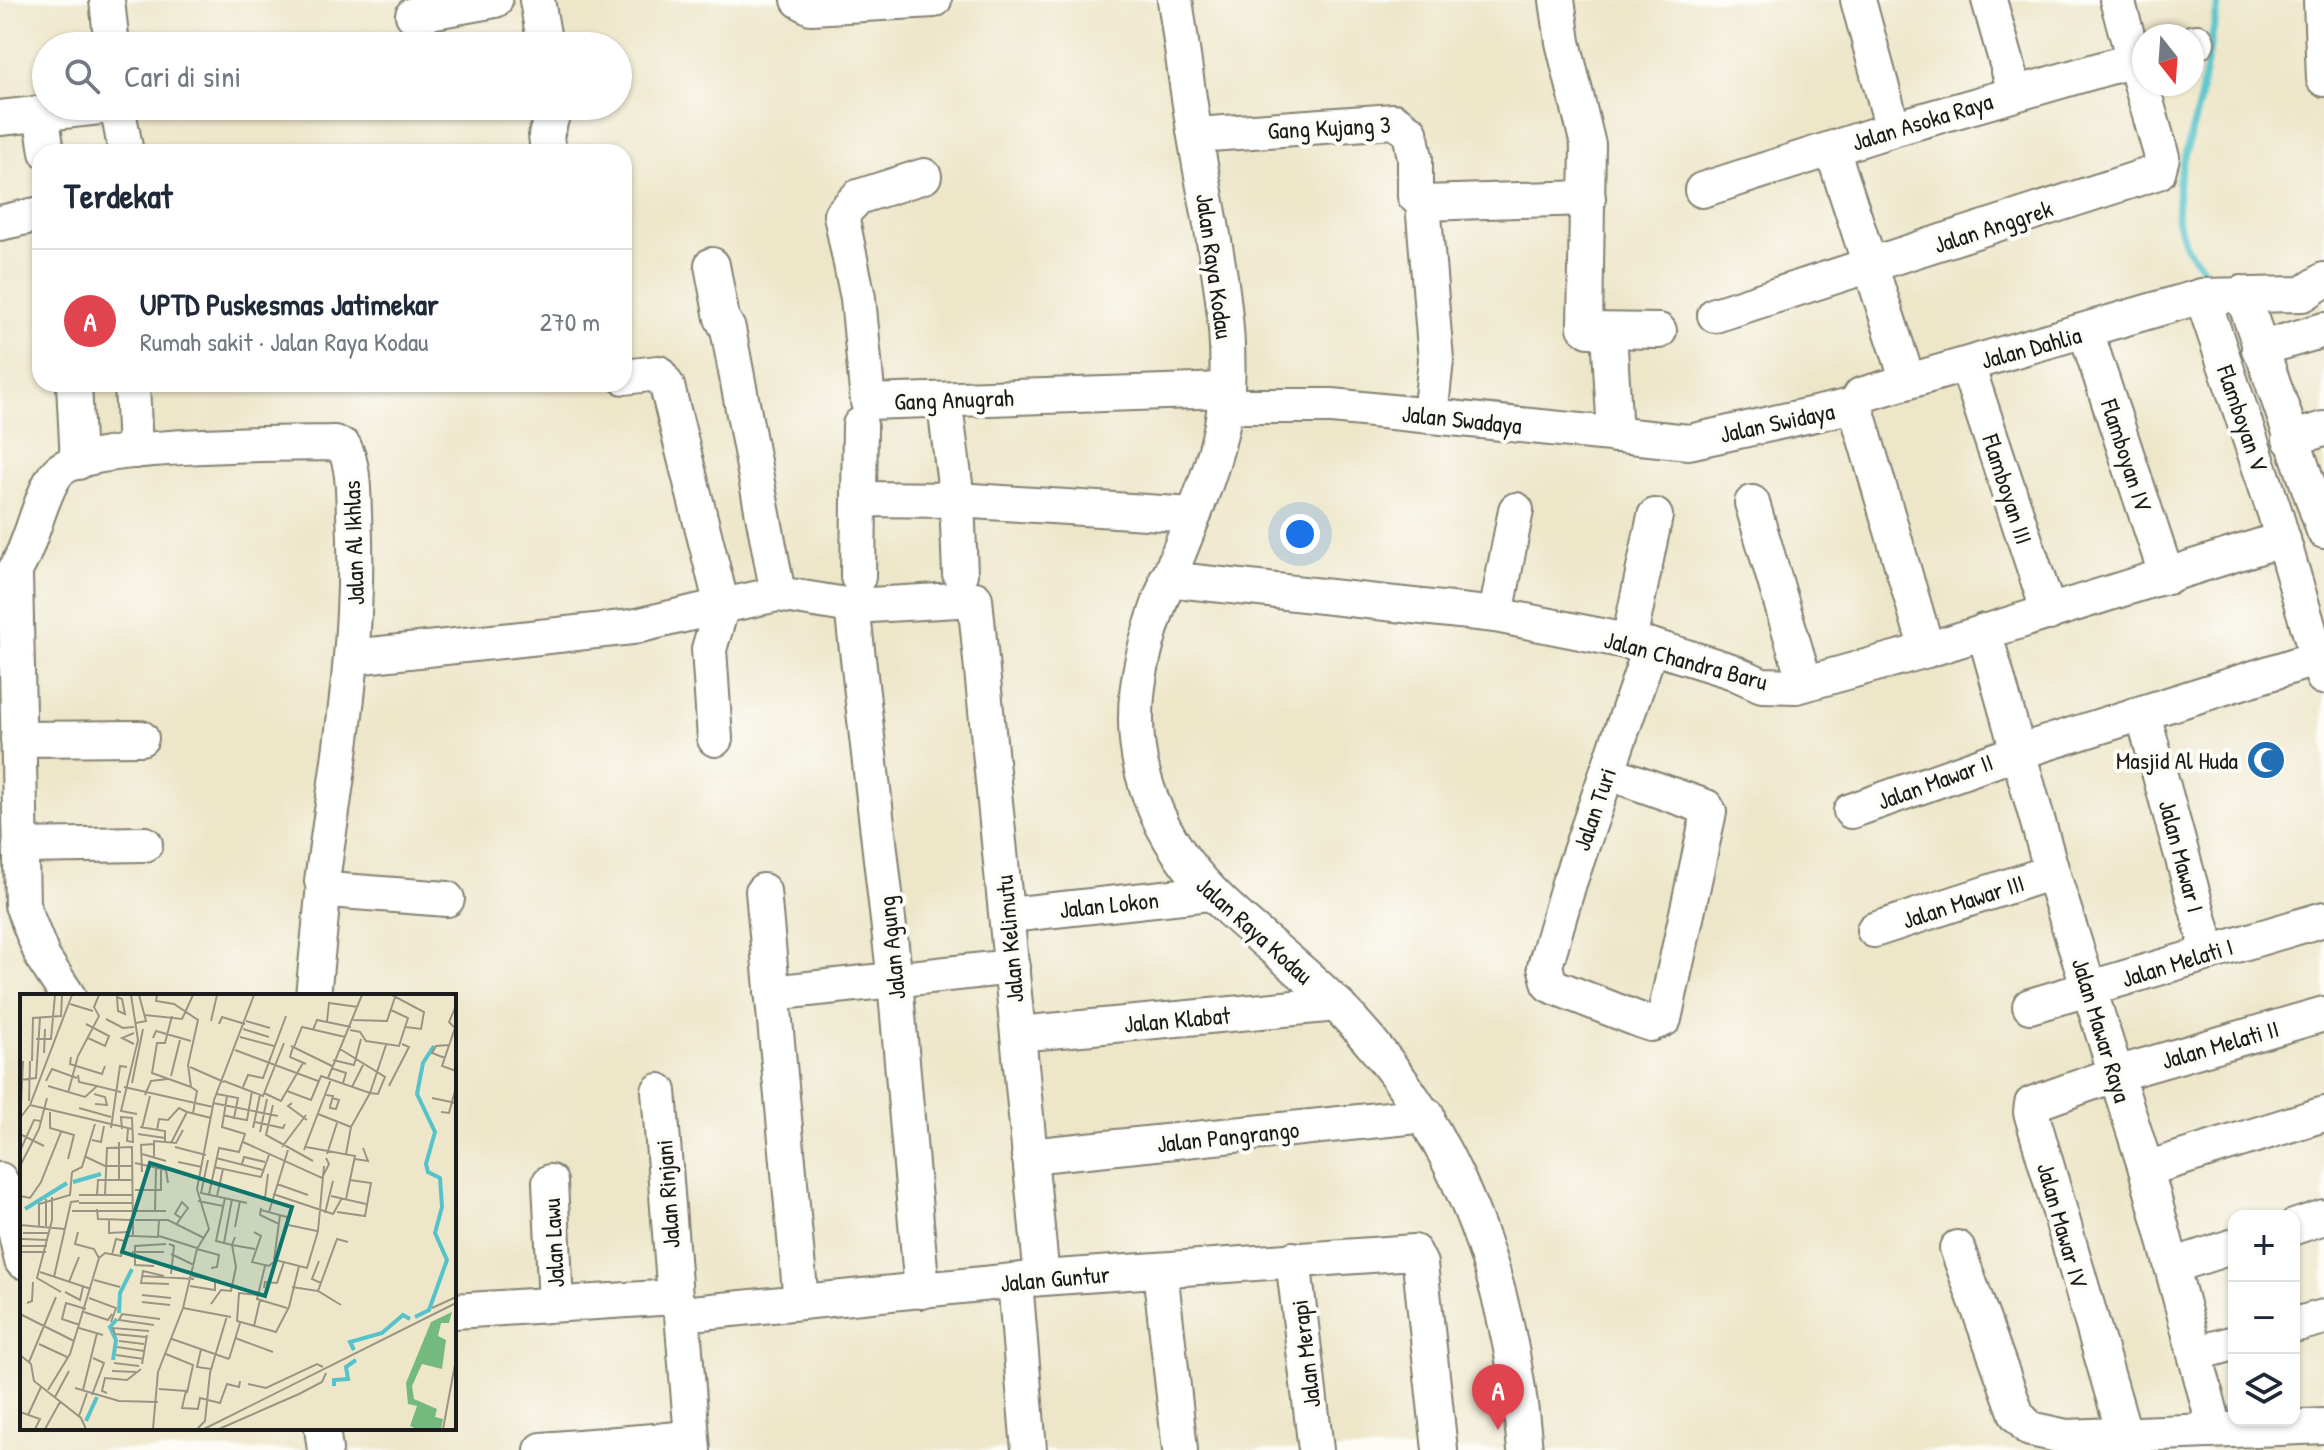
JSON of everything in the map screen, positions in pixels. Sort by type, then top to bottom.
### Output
[{"type":"street","points":[[107,0],[110,32]]},
{"type":"street","points":[[413,15],[495,0]]},
{"type":"street","points":[[537,0],[543,32]]},
{"type":"street","points":[[799,0],[811,7],[934,0]]},
{"type":"street","name":"Jalan Raya Kodau","points":[[1175,0],[1227,327],[1225,398],[1216,458],[1158,605],[1138,692],[1138,746],[1158,816],[1177,852],[1209,893],[1337,1004],[1391,1066],[1427,1115],[1479,1232],[1499,1292],[1513,1352],[1525,1450]]},
{"type":"street","points":[[1557,0],[1563,42],[1588,145],[1584,319],[1589,330],[1659,331]]},
{"type":"street","points":[[1858,0],[1893,129]]},
{"type":"street","points":[[1989,0],[2015,92]]},
{"type":"street","points":[[2117,0],[2132,40]]},
{"type":"street","points":[[2321,0],[2324,79]]},
{"type":"street","name":"Jalan Asoka Raya","points":[[1702,190],[2015,92],[2132,60]]},
{"type":"street","name":"Jalan Anggrek","points":[[1715,315],[2158,172],[2162,157],[2148,96]]},
{"type":"street","points":[[0,118],[32,114]]},
{"type":"street","points":[[42,120],[46,144]]},
{"type":"street","points":[[120,120],[124,144]]},
{"type":"street","points":[[547,144],[551,120]]},
{"type":"street","name":"Gang Kujang 3","points":[[1196,135],[1400,123],[1410,132],[1414,143],[1415,196],[1423,203]]},
{"type":"street","points":[[1832,149],[1908,381]]},
{"type":"street","name":"Gang Anugrah","points":[[924,176],[858,197],[841,215],[858,298],[868,402],[1225,398]]},
{"type":"street","points":[[1430,416],[1436,360],[1423,203],[1588,198]]},
{"type":"street","points":[[0,223],[32,215]]},
{"type":"street","points":[[712,265],[722,318],[728,329],[778,594]]},
{"type":"street","name":"Jalan Dahlia","points":[[1856,402],[1908,381],[2220,295],[2303,294],[2324,280]]},
{"type":"street","points":[[2220,295],[2259,349],[2324,529]]},
{"type":"street","name":"Flamboyan V","points":[[2220,295],[2283,539],[2322,665]]},
{"type":"street","points":[[2259,349],[2324,330]]},
{"type":"street","points":[[1609,331],[1615,435]]},
{"type":"street","name":"Flamboyan IV","points":[[2086,332],[2167,577]]},
{"type":"street","name":"Flamboyan III","points":[[1967,365],[2049,613]]},
{"type":"street","points":[[632,376],[658,373],[667,386],[722,606],[709,649],[715,739]]},
{"type":"street","points":[[75,392],[88,460]]},
{"type":"street","points":[[88,460],[95,392]]},
{"type":"street","points":[[132,392],[135,451]]},
{"type":"street","name":"Jalan Swadaya","points":[[1225,398],[1669,441],[1699,439]]},
{"type":"street","points":[[1856,402],[1927,650]]},
{"type":"street","name":"Jalan Swidaya","points":[[1699,439],[1856,402]]},
{"type":"street","name":"Jalan Kelimutu","points":[[947,421],[1009,915],[1029,1156],[1029,1450]]},
{"type":"street","name":"Jalan Agung","points":[[860,425],[855,592],[895,981],[922,1291]]},
{"type":"street","points":[[2290,439],[2324,429]]},
{"type":"street","name":"Jalan Al Ikhlas","points":[[88,460],[135,451],[273,444],[334,443],[344,447],[352,476],[358,583],[353,657],[313,994]]},
{"type":"street","points":[[67,994],[29,930],[22,905],[18,739],[8,579],[58,471],[88,460]]},
{"type":"street","points":[[860,499],[957,500],[1194,515]]},
{"type":"street","points":[[1752,503],[1805,683]]},
{"type":"street","points":[[1496,615],[1516,510]]},
{"type":"street","name":"Jalan Turi","points":[[1607,772],[1706,807],[1709,812],[1664,1019],[1651,1024],[1550,985],[1545,966],[1569,883],[1607,772],[1640,644],[1655,516]]},
{"type":"street","name":"Jalan Chandra Baru","points":[[1167,579],[1496,615],[1640,644],[1731,671],[1762,685],[1805,683],[1927,650],[2283,539]]},
{"type":"street","points":[[353,657],[632,627],[778,594],[968,586]]},
{"type":"street","name":"Jalan Mawar Raya","points":[[1984,631],[2052,872],[2146,1169],[2215,1429]]},
{"type":"street","name":"Jalan Mawar II","points":[[1851,811],[2018,752],[2322,665]]},
{"type":"street","name":"Jalan Mawar I","points":[[2143,714],[2209,953]]},
{"type":"street","points":[[18,739],[141,738]]},
{"type":"street","points":[[20,846],[145,844]]},
{"type":"street","name":"Jalan Mawar III","points":[[1874,930],[2052,872]]},
{"type":"street","points":[[324,885],[329,890],[447,899]]},
{"type":"street","points":[[763,891],[801,1302]]},
{"type":"street","name":"Jalan Lokon","points":[[1009,915],[1209,893]]},
{"type":"street","name":"Jalan Melati I","points":[[2030,1006],[2324,919]]},
{"type":"street","points":[[772,993],[1012,967]]},
{"type":"street","name":"Jalan Klabat","points":[[1018,1034],[1337,1004]]},
{"type":"street","name":"Jalan Melati II","points":[[2116,1074],[2324,1014]]},
{"type":"street","name":"Jalan Mawar IV","points":[[2116,1074],[2039,1099],[2032,1104],[2031,1112],[2124,1433]]},
{"type":"street","name":"Jalan Rinjani","points":[[659,1091],[692,1444]]},
{"type":"street","points":[[2146,1169],[2324,1114]]},
{"type":"street","name":"Jalan Pangrango","points":[[1029,1156],[1427,1115]]},
{"type":"street","points":[[0,1180],[7,1194],[20,1252]]},
{"type":"street","name":"Jalan Lawu","points":[[550,1182],[556,1304]]},
{"type":"street","points":[[2300,1225],[2324,1217]]},
{"type":"street","points":[[1957,1248],[2017,1415],[2030,1429],[2068,1443],[2124,1433],[2324,1426]]},
{"type":"street","points":[[2172,1266],[2228,1248]]},
{"type":"street","name":"Jalan Guntur","points":[[456,1311],[556,1304],[801,1302],[1029,1280],[1414,1252],[1420,1264],[1440,1450]]},
{"type":"street","name":"Jalan Merapi","points":[[1293,1259],[1316,1450]]},
{"type":"street","points":[[1160,1270],[1180,1450]]},
{"type":"street","points":[[2300,1323],[2324,1317]]},
{"type":"street","points":[[2195,1354],[2228,1345]]},
{"type":"street","points":[[322,1430],[325,1450]]},
{"type":"street","points":[[542,1450],[692,1444]]},
{"type":"waterway","points":[[2215,286],[2185,245],[2177,219],[2179,178],[2199,104],[2219,0]]},
{"type":"place","name":"Masjid Al Huda","points":[[2266,760]]},
{"type":"place","name":"UPTD Puskesmas Jatimekar","points":[[1498,1430]]}]
